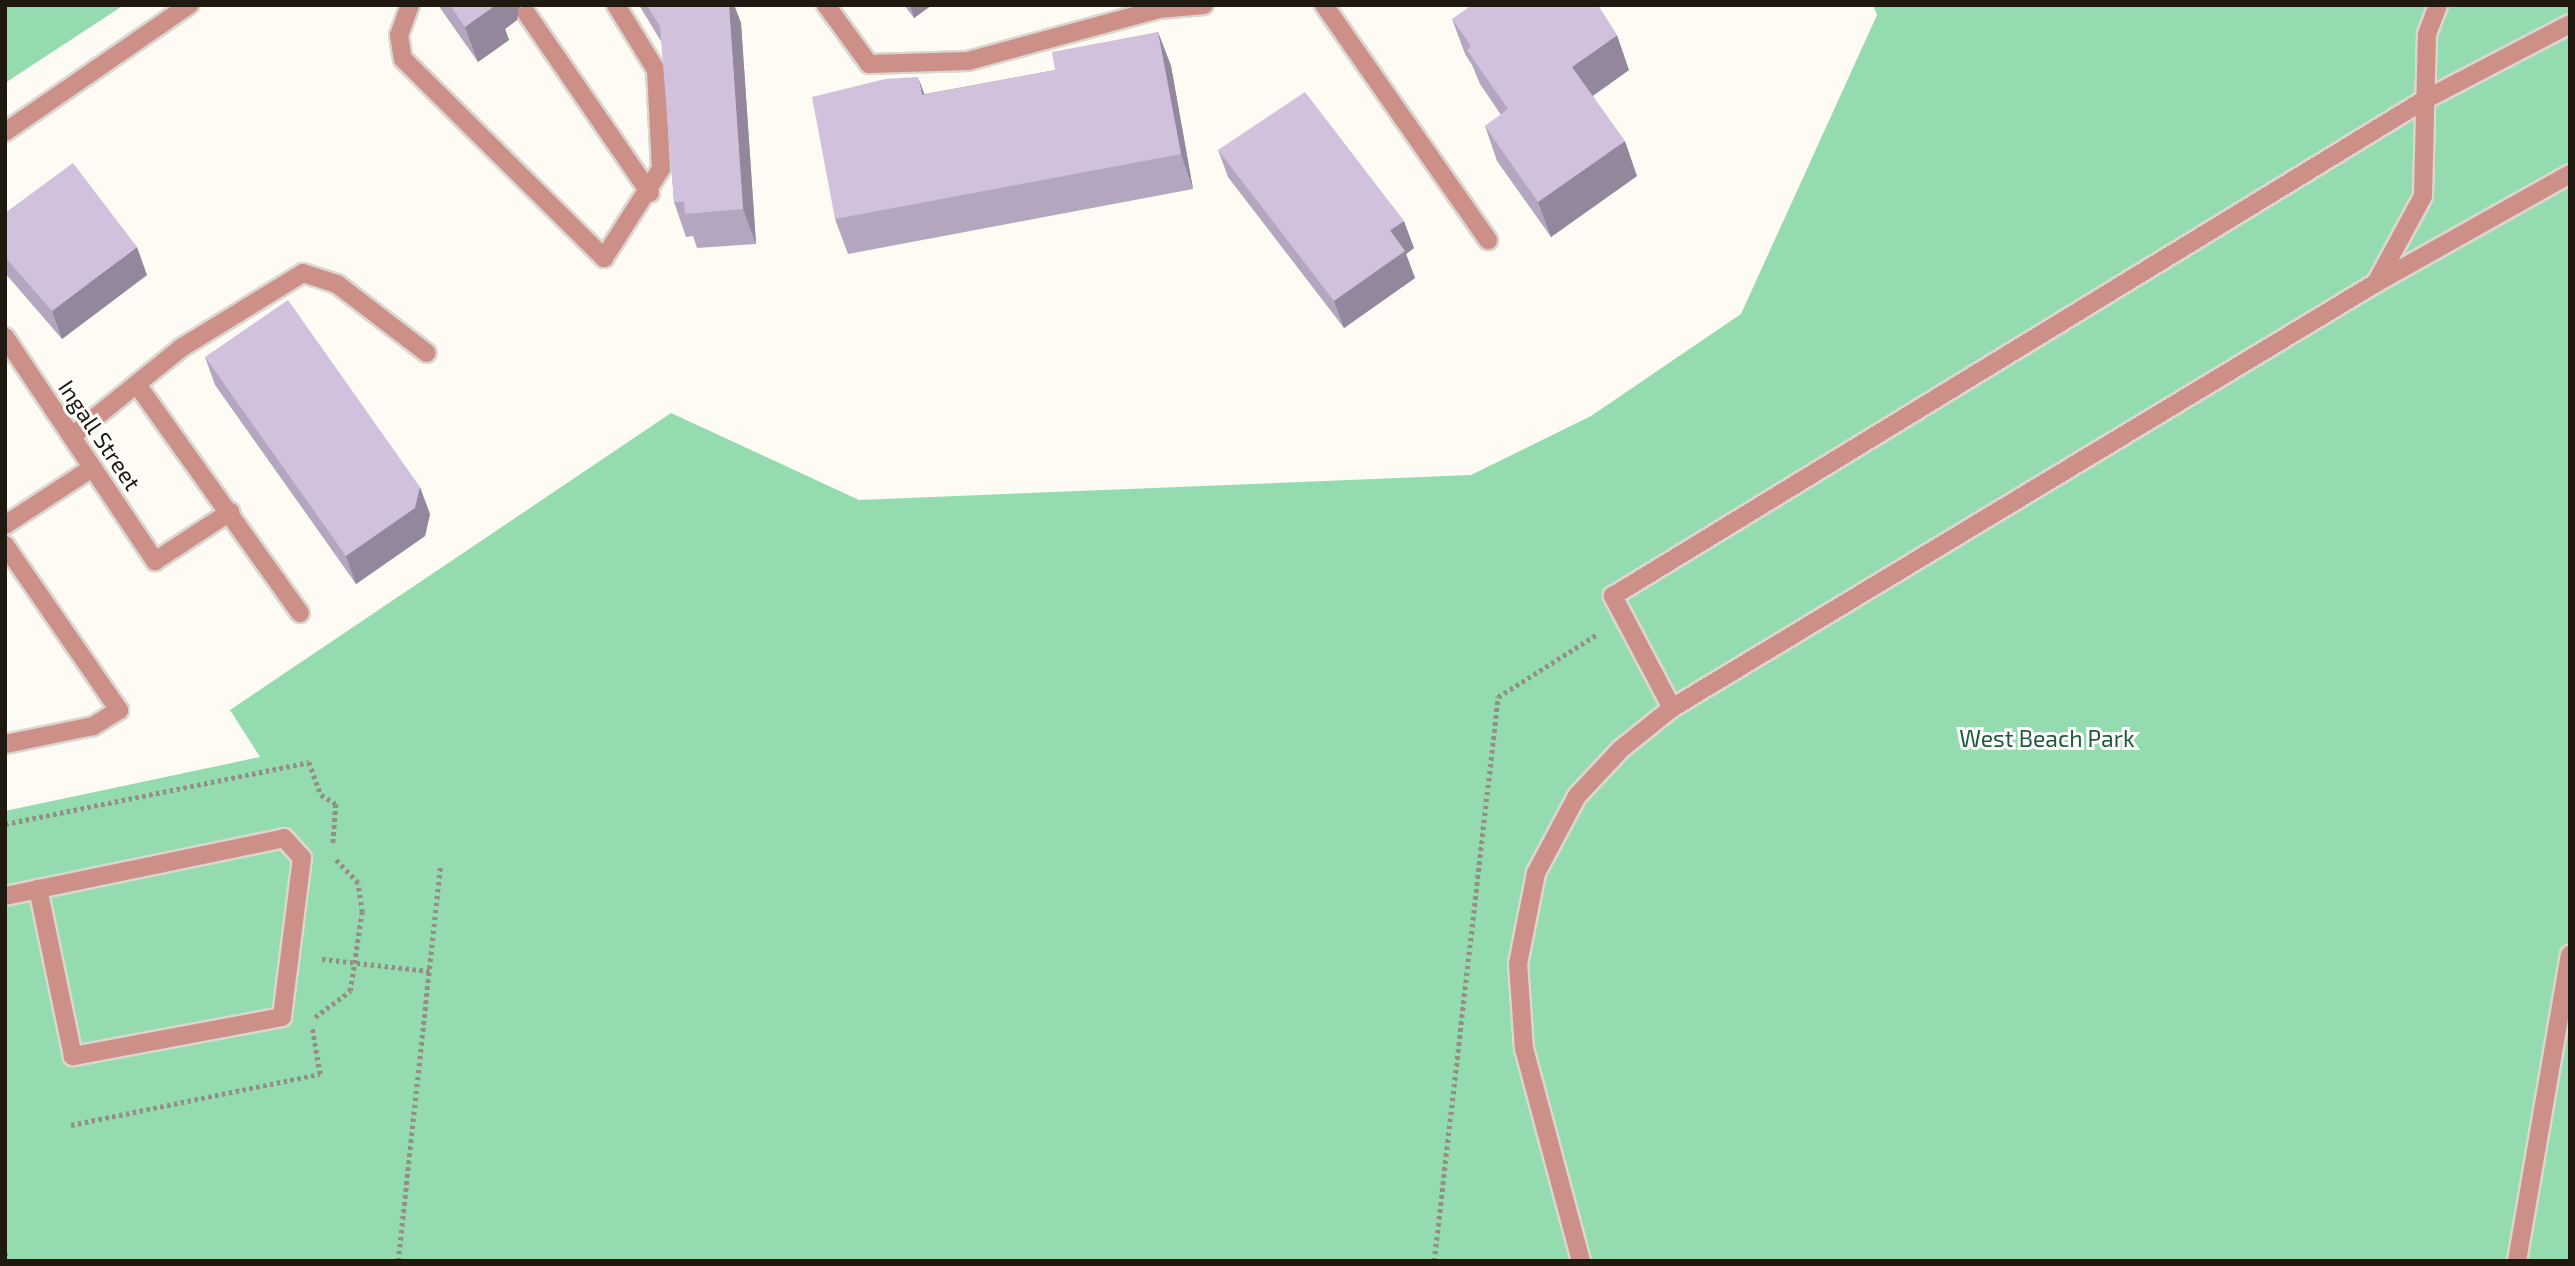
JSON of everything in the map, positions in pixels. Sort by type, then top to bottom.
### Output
[{"type":"street","points":[[5,132],[189,5]]},
{"type":"street","points":[[410,5],[399,35],[403,59],[604,258],[650,193],[661,169],[663,133],[656,70],[616,5]]},
{"type":"street","points":[[826,5],[869,64],[968,61],[1158,7],[1204,5]]},
{"type":"street","points":[[1324,5],[1488,240]]},
{"type":"street","points":[[2376,283],[2423,196],[2427,34],[2438,5]]},
{"type":"street","points":[[527,14],[650,193]]},
{"type":"street","points":[[1672,709],[1613,596],[2426,99],[2570,24]]},
{"type":"street","points":[[1581,1261],[1524,1049],[1518,937],[1536,873],[1566,813],[1621,749],[1672,709],[2376,283],[2570,174]]},
{"type":"street","points":[[72,436],[138,386],[181,348],[303,273],[337,284],[427,353]]},
{"type":"street","name":"Ingall Street","points":[[5,337],[155,561],[230,512]]},
{"type":"street","points":[[138,386],[300,612]]},
{"type":"street","points":[[5,525],[92,468]]},
{"type":"street","points":[[5,545],[119,710],[93,726],[5,744]]},
{"type":"street","points":[[5,896],[284,838],[302,858],[282,1017],[73,1056],[38,890]]},
{"type":"street","points":[[2517,1261],[2570,955]]},
{"type":"path","points":[[1434,1261],[1498,697],[1624,617]]},
{"type":"path","points":[[5,824],[309,762],[321,795],[336,804],[334,858],[361,890],[350,991],[312,1023],[320,1074],[71,1125]]},
{"type":"path","points":[[398,1261],[440,866]]},
{"type":"path","points":[[290,956],[429,971]]},
{"type":"path","points":[[5,1253],[9,1261]]},
{"type":"green space","points":[[5,5],[124,5],[5,83]]},
{"type":"green space","name":"West Beach Park","points":[[1873,5],[2570,5],[2570,1261],[5,1261],[5,811],[260,757],[230,710],[671,413],[859,500],[1471,475],[1591,416],[1741,314],[1877,15]]},
{"type":"building","points":[[450,5],[496,5],[465,27]]},
{"type":"building","points":[[647,5],[729,5],[743,209],[685,214],[684,202],[674,202],[660,27]]},
{"type":"building","points":[[1472,5],[1598,5],[1617,35],[1572,67],[1625,141],[1538,202],[1485,126],[1508,109],[1467,50],[1471,46],[1452,19]]},
{"type":"building","points":[[1158,32],[1181,154],[835,219],[812,97],[885,79],[918,77],[922,95],[1055,70],[1052,52]]},
{"type":"building","points":[[1305,92],[1404,221],[1390,230],[1405,251],[1334,301],[1218,150]]},
{"type":"building","points":[[73,163],[137,247],[52,311],[5,257],[5,213]]},
{"type":"building","points":[[288,300],[420,487],[415,508],[346,556],[205,357]]}]
